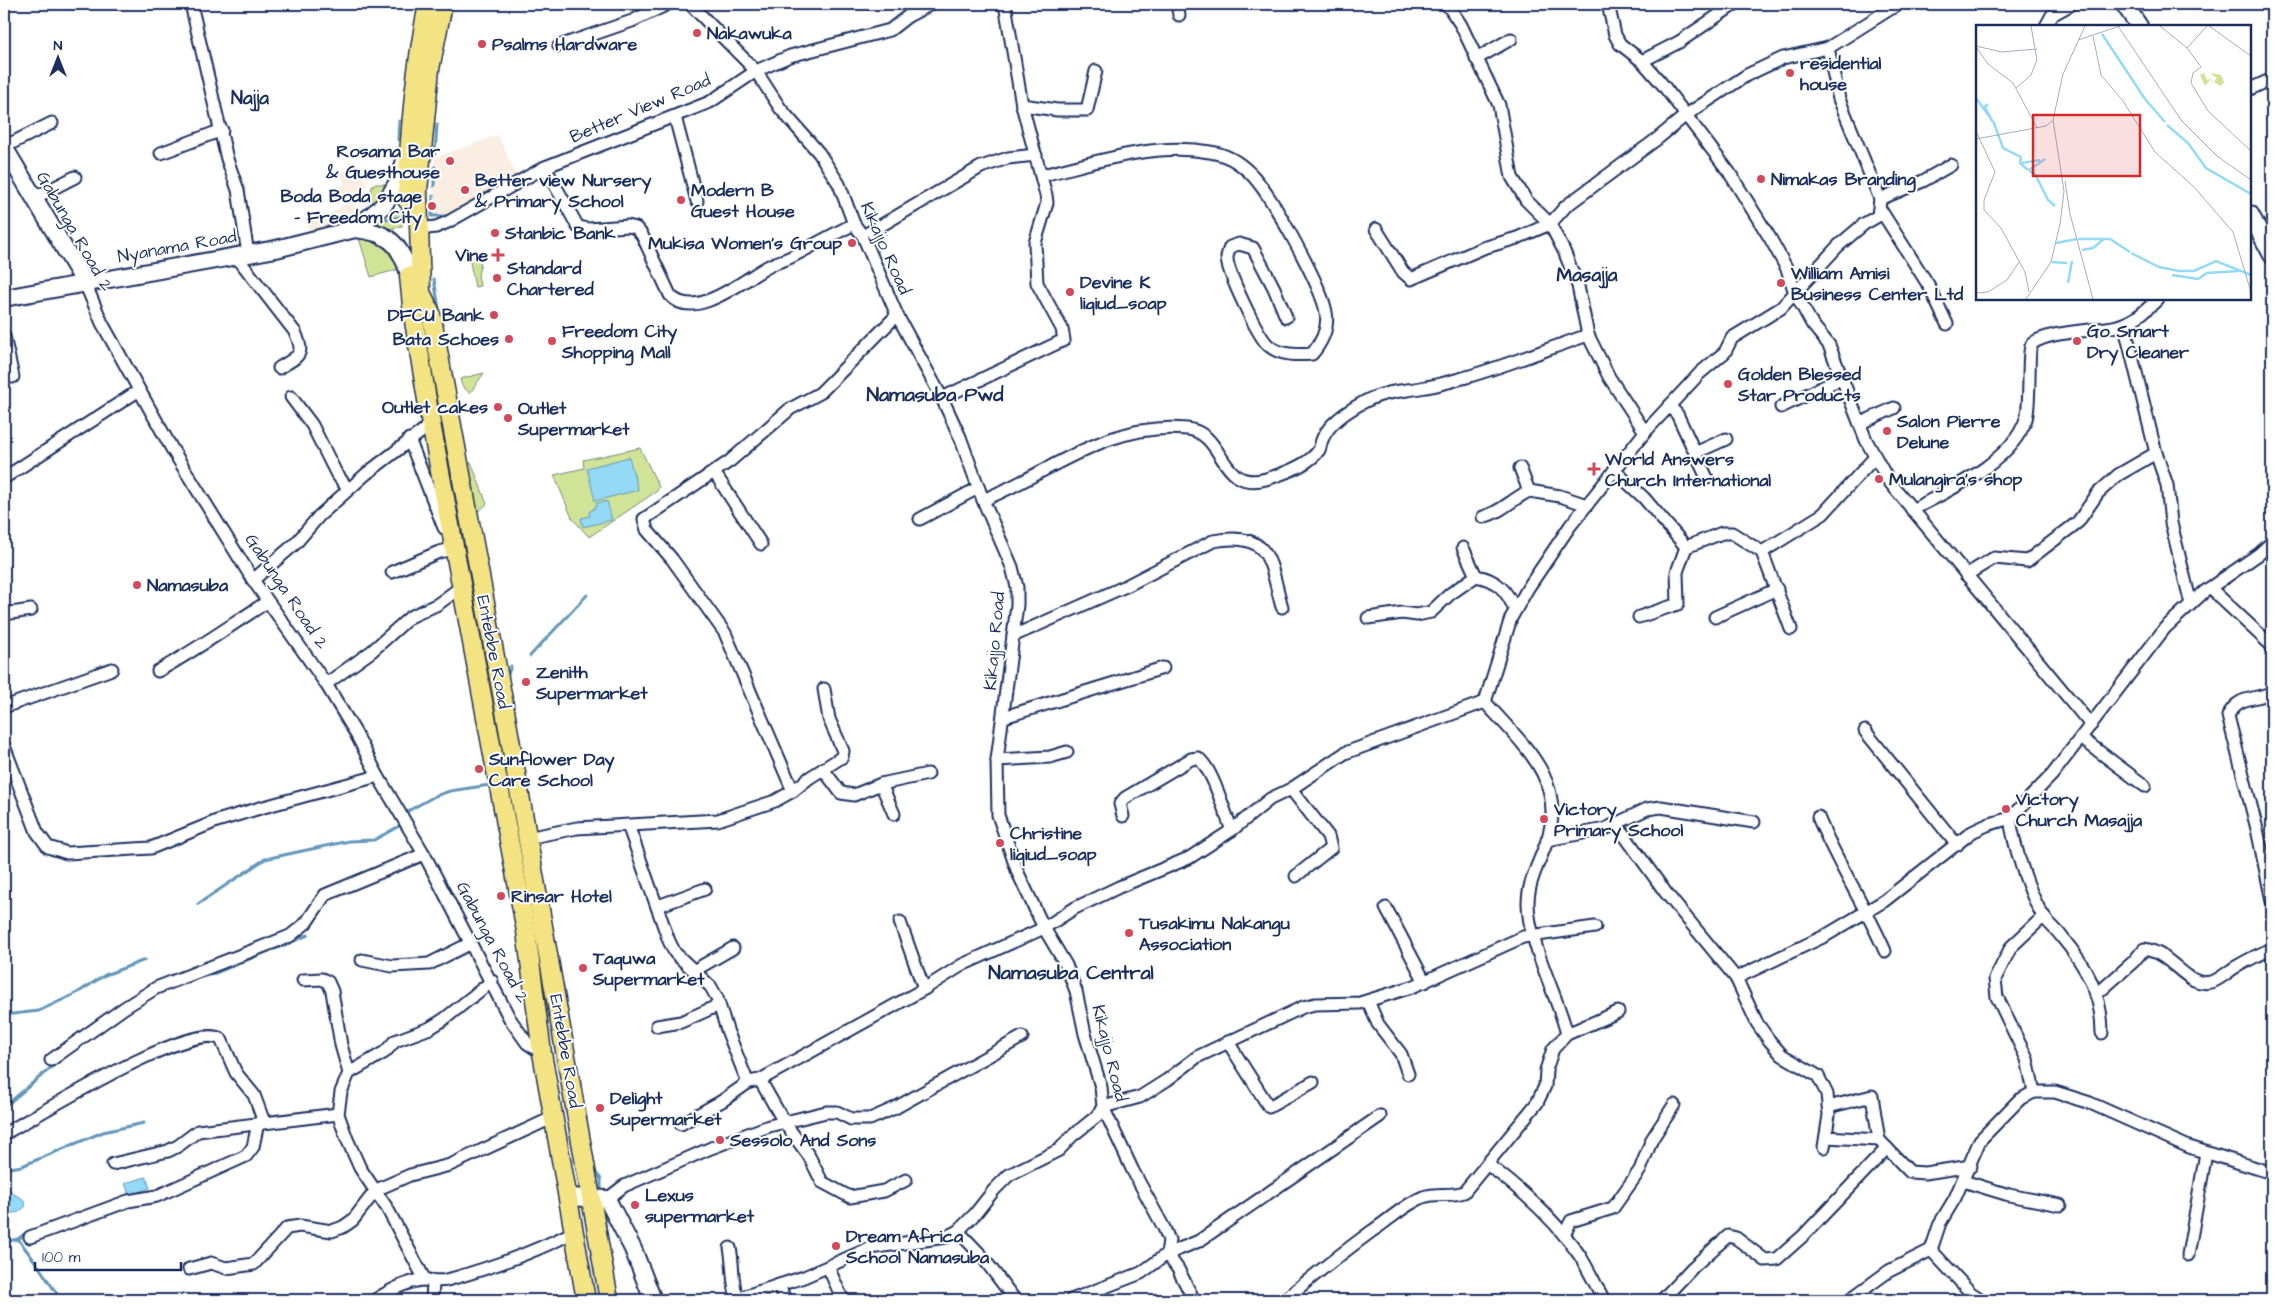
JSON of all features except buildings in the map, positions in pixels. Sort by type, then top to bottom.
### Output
[{"type":"main road","name":"Entebbe Road","points":[[428,4],[421,40],[409,141],[406,213],[413,315],[455,557],[526,931],[542,1053],[586,1300]]},
{"type":"main road","name":"Entebbe Road","points":[[443,4],[430,69],[424,114],[418,191],[421,292],[430,314],[504,705],[527,838],[599,1198],[608,1300]]},
{"type":"street","points":[[191,4],[222,130],[227,159],[238,190],[242,255],[295,332],[302,348],[299,354],[279,368]]},
{"type":"street","points":[[559,46],[632,21],[668,4]]},
{"type":"street","name":"Kikajjo Road","points":[[690,4],[756,70],[780,108],[830,168],[839,184],[854,224],[863,236],[897,315],[942,398],[960,436],[978,488],[1012,567],[1017,587],[1004,717],[997,760],[997,802],[1000,824],[1018,873],[1044,928],[1066,965],[1076,991],[1085,1034],[1102,1087],[1104,1106],[1134,1171],[1164,1228],[1169,1240],[1167,1254],[1178,1269],[1194,1300]]},
{"type":"street","name":"Better View Road","points":[[419,229],[436,227],[448,222],[545,167],[710,102],[756,70],[790,56],[890,30],[908,16],[931,4]]},
{"type":"street","points":[[942,398],[1064,340],[1062,329],[1037,283],[1035,243],[1047,203],[1043,175],[1022,105],[1005,4]]},
{"type":"street","points":[[1447,4],[1461,25],[1499,105],[1512,177],[1526,200],[1550,224],[1572,268],[1588,335],[1609,377],[1645,432]]},
{"type":"street","points":[[1608,4],[1615,35],[1620,44],[1642,61],[1686,115],[1741,190],[1787,269],[1795,293],[1812,324],[1829,345],[1875,457],[1888,480],[2091,725]]},
{"type":"street","points":[[1642,61],[1679,42],[1735,4]]},
{"type":"street","points":[[1376,229],[1403,272],[1411,280],[1483,248],[1517,238],[1550,224],[1566,206],[1642,151],[1686,115],[1765,65],[1782,58],[1828,48],[1898,4]]},
{"type":"street","points":[[2047,25],[2052,15],[2072,4]]},
{"type":"street","points":[[2124,4],[2138,25]]},
{"type":"street","points":[[1476,59],[1511,39]]},
{"type":"street","points":[[1828,48],[1839,99],[1880,204],[1929,286],[1946,324]]},
{"type":"street","points":[[1022,105],[1057,110],[1087,110],[1096,71]]},
{"type":"street","points":[[2251,89],[2272,79]]},
{"type":"street","points":[[675,117],[696,201]]},
{"type":"street","points":[[4,147],[52,123]]},
{"type":"street","points":[[161,152],[222,130]]},
{"type":"street","name":"Nyanama Road","points":[[4,298],[276,250],[355,229],[377,212],[390,196],[400,178],[409,141]]},
{"type":"street","name":"Gabunga Road 2","points":[[4,147],[8,165],[34,198],[85,283],[102,323],[138,391],[253,580],[326,684],[355,732],[378,776],[424,854],[518,1032],[528,1043],[542,1053]]},
{"type":"street","points":[[1043,175],[1130,154],[1156,151],[1210,152],[1234,160],[1250,173],[1265,191],[1308,269],[1323,303],[1326,326],[1320,344],[1312,354],[1298,355],[1280,352],[1267,345],[1232,276],[1226,257],[1230,247],[1239,244],[1253,248],[1274,288],[1286,317]]},
{"type":"street","points":[[863,236],[981,167],[1008,158],[1036,155]]},
{"type":"street","points":[[1880,204],[1951,165]]},
{"type":"street","points":[[545,167],[578,227],[588,229],[628,226],[639,231],[670,295],[678,302],[685,304],[700,303],[733,289],[768,266],[791,257],[854,224]]},
{"type":"street","points":[[34,198],[76,177]]},
{"type":"street","points":[[1485,702],[1515,610],[1570,526],[1614,470],[1645,432],[1700,373],[1726,352],[1732,338],[1781,308],[1838,246],[1864,224],[1878,216],[1880,204]]},
{"type":"street","points":[[2252,225],[2272,256]]},
{"type":"street","name":"Nyanama Road","points":[[355,229],[381,233],[390,239],[404,256],[409,274]]},
{"type":"street","points":[[1912,510],[1974,475],[2000,455],[2020,433],[2029,409],[2029,354],[2032,344],[2040,339],[2124,324],[2142,314],[2157,300]]},
{"type":"street","points":[[793,791],[725,633],[644,523],[647,515],[714,472],[790,409],[820,393],[897,315]]},
{"type":"street","points":[[2124,324],[2156,453],[2167,485],[2170,523],[2191,604]]},
{"type":"street","points":[[983,500],[1031,478],[1081,449],[1119,436],[1152,429],[1199,431],[1208,437],[1230,471],[1237,477],[1249,480],[1264,479],[1292,469],[1309,459],[1318,450],[1324,434],[1339,419],[1364,402],[1379,395],[1427,387],[1463,378],[1588,335]]},
{"type":"street","points":[[4,336],[13,377]]},
{"type":"street","points":[[1781,407],[1842,378]]},
{"type":"street","points":[[4,478],[138,391]]},
{"type":"street","points":[[291,397],[312,425],[336,473],[348,489]]},
{"type":"street","points":[[1669,406],[1677,414],[1707,478]]},
{"type":"street","points":[[1861,423],[1894,408]]},
{"type":"street","points":[[253,580],[296,542],[319,516],[348,489],[409,439],[425,429],[430,418]]},
{"type":"street","points":[[409,439],[455,557]]},
{"type":"street","points":[[1695,452],[1726,439]]},
{"type":"street","points":[[1966,575],[1994,558],[2027,561],[2078,522],[2098,493],[2118,475],[2156,453]]},
{"type":"street","points":[[1762,552],[1823,514],[1875,457]]},
{"type":"street","points":[[1520,468],[1529,491]]},
{"type":"street","points":[[1614,470],[1644,498],[1686,547]]},
{"type":"street","points":[[714,472],[761,544]]},
{"type":"street","points":[[920,520],[978,488]]},
{"type":"street","points":[[1484,517],[1497,514],[1515,497],[1529,491],[1560,496],[1587,505]]},
{"type":"street","points":[[1639,617],[1678,604],[1677,572],[1686,547],[1722,533],[1732,533],[1762,552],[1791,629]]},
{"type":"street","points":[[1013,636],[1126,586],[1213,541],[1225,539],[1247,539],[1262,546],[1267,556],[1282,607]]},
{"type":"street","points":[[1736,978],[1825,936],[1884,901],[1957,845],[1987,825],[2010,818],[2052,775],[2164,628],[2210,588],[2272,542]]},
{"type":"street","points":[[1463,548],[1476,576]]},
{"type":"street","points":[[392,572],[439,552],[455,557]]},
{"type":"street","points":[[1368,618],[1402,613],[1417,615],[1431,612],[1450,594],[1476,576],[1495,581],[1504,589],[1515,610]]},
{"type":"street","points":[[326,684],[372,651],[410,617],[438,604],[461,587]]},
{"type":"street","points":[[2210,588],[2272,646]]},
{"type":"street","points":[[1715,617],[1776,589]]},
{"type":"street","points":[[158,671],[188,655],[208,639],[267,602]]},
{"type":"street","points":[[4,614],[31,610]]},
{"type":"street","points":[[1004,717],[1163,668]]},
{"type":"street","points":[[4,707],[112,669]]},
{"type":"street","points":[[527,838],[577,828],[718,820],[766,804],[793,791],[823,769],[841,759],[843,754],[829,719],[824,689]]},
{"type":"street","points":[[2272,692],[2260,697],[2250,697],[2231,711],[2228,716],[2257,829],[2272,900]]},
{"type":"street","points":[[681,1124],[754,1081],[924,989],[962,965],[1044,928],[1075,908],[1189,858],[1232,830],[1270,799],[1291,789],[1345,753],[1485,702]]},
{"type":"street","points":[[1485,702],[1538,763],[1545,774],[1552,807],[1551,824],[1534,873],[1528,903],[1533,934],[1568,1034]]},
{"type":"street","points":[[1865,731],[1957,845]]},
{"type":"street","points":[[2081,738],[2145,786]]},
{"type":"street","points":[[4,746],[38,832],[48,847],[66,853],[150,848],[253,810],[378,776]]},
{"type":"street","points":[[997,760],[1050,757],[1067,752]]},
{"type":"street","points":[[1123,816],[1120,804],[1126,798],[1191,759],[1198,758],[1203,763],[1214,785],[1232,830]]},
{"type":"street","points":[[823,769],[841,793],[854,795],[880,784],[928,774]]},
{"type":"street","points":[[880,784],[894,814]]},
{"type":"street","points":[[1291,789],[1328,836],[1332,845],[1331,848],[1296,876]]},
{"type":"street","points":[[1547,840],[1579,835],[1617,825],[1648,809],[1661,807],[1754,822]]},
{"type":"street","points":[[1818,817],[1829,844],[1867,911],[1885,951]]},
{"type":"street","points":[[2010,818],[2013,839],[2020,862],[2044,916],[2077,956],[2088,973],[2102,1011],[2102,1033]]},
{"type":"street","points":[[1617,825],[1666,893],[1736,978],[1757,1023],[1769,1040],[1782,1055],[1818,1076],[1827,1094],[1828,1107],[1825,1142],[1883,1144]]},
{"type":"street","points":[[628,826],[676,953],[711,987],[740,1067],[754,1081],[809,1156],[822,1182],[850,1197],[884,1191],[906,1180]]},
{"type":"street","points":[[51,1060],[124,1008],[156,988],[290,936],[306,923],[325,894],[424,854]]},
{"type":"street","points":[[658,906],[705,889]]},
{"type":"street","points":[[1386,908],[1425,982]]},
{"type":"street","points":[[2034,1092],[2027,1059],[1997,997],[1995,979],[2000,973],[2002,962],[2011,947],[2044,916]]},
{"type":"street","points":[[900,922],[924,989]]},
{"type":"street","points":[[730,1248],[736,1300],[828,1267],[870,1248],[946,1238],[958,1231],[1009,1175],[1059,1150],[1072,1136],[1097,1116],[1104,1106],[1140,1097],[1167,1080],[1197,1057],[1228,1042],[1303,1007],[1315,1004],[1368,1000],[1425,982],[1513,940],[1533,934],[1595,927]]},
{"type":"street","points":[[362,960],[392,966],[429,964],[471,943]]},
{"type":"street","points":[[694,970],[733,948]]},
{"type":"street","points":[[2096,995],[2133,962],[2144,949],[2155,951],[2166,958],[2193,982],[2215,981],[2259,954],[2272,949]]},
{"type":"street","points":[[303,980],[322,979],[330,986],[341,1045],[350,1073]]},
{"type":"street","points":[[432,1300],[429,1281],[376,1190],[360,1168],[346,1140],[338,1114],[341,1092],[350,1073],[385,1052],[395,1041],[430,1028],[443,1020],[492,981]]},
{"type":"street","points":[[1368,1000],[1378,1024],[1401,1054],[1408,1074]]},
{"type":"street","points":[[657,1026],[681,1022],[719,1005]]},
{"type":"street","points":[[1284,1300],[1331,1260],[1406,1206],[1424,1196],[1439,1194],[1452,1196],[1464,1192],[1538,1103],[1545,1086],[1546,1070],[1553,1050],[1568,1034],[1618,1012]]},
{"type":"street","points":[[4,1134],[123,1067],[205,1036],[220,1039],[236,1073],[254,1095],[261,1122],[253,1147],[246,1156],[157,1196],[128,1201],[30,1237]]},
{"type":"street","points":[[568,1197],[599,1198],[711,1148],[784,1122],[826,1112],[837,1112],[850,1119],[870,1119],[895,1108],[1022,1037]]},
{"type":"street","points":[[1228,1042],[1269,1107],[1313,1082]]},
{"type":"street","points":[[1849,1300],[1889,1271],[1931,1250],[1940,1223],[1963,1181],[1980,1140],[2019,1100],[2034,1092],[2055,1092],[2090,1103],[2206,1153],[2272,1173]]},
{"type":"street","points":[[1828,1107],[1872,1096],[1883,1144],[1910,1172],[1925,1173],[1970,1166]]},
{"type":"street","points":[[1564,1235],[1571,1221],[1612,1208],[1640,1170],[1652,1139],[1674,1105]]},
{"type":"street","points":[[113,1164],[168,1151],[178,1146],[198,1130],[338,1114]]},
{"type":"street","points":[[1070,1300],[1141,1273],[1167,1254],[1199,1241],[1380,1116]]},
{"type":"street","points":[[189,1269],[211,1263],[226,1268],[254,1264],[287,1228],[300,1226],[332,1231],[343,1228],[353,1220],[376,1190],[410,1175],[450,1165],[554,1117]]},
{"type":"street","points":[[1662,1300],[1693,1267],[1728,1236],[1736,1238],[1765,1260],[1777,1259],[1804,1235],[1883,1144]]},
{"type":"street","points":[[2188,1255],[2206,1153]]},
{"type":"street","points":[[1487,1164],[1520,1188],[1564,1235],[1580,1256],[1604,1300]]},
{"type":"street","points":[[1963,1181],[2009,1195],[2060,1205]]},
{"type":"street","points":[[599,1198],[633,1249],[653,1300]]},
{"type":"street","points":[[958,1231],[981,1255],[1014,1300]]},
{"type":"street","points":[[375,1300],[401,1286],[429,1281],[515,1258],[574,1232]]},
{"type":"street","points":[[1931,1250],[1973,1296],[1982,1300]]},
{"type":"street","points":[[828,1267],[843,1300]]},
{"type":"street","points":[[779,1285],[785,1300]]},
{"type":"shaded area","points":[[498,135],[519,182],[447,217],[433,215],[434,158]]},
{"type":"shaded area","points":[[347,160],[355,163],[368,185],[357,200],[353,201],[342,200],[334,191],[345,184],[340,172],[351,168]]},
{"type":"shaded area","points":[[346,203],[352,204],[365,214],[347,225],[310,234],[307,219],[328,215]]},
{"type":"green space","points":[[374,184],[391,186],[376,204],[370,199]]},
{"type":"green space","points":[[403,210],[402,226],[385,230],[370,224],[383,212]]},
{"type":"green space","points":[[357,232],[380,238],[403,268],[371,277]]},
{"type":"green space","points":[[475,256],[481,263],[478,275],[480,286],[475,287],[469,257]]},
{"type":"green space","points":[[484,373],[470,393],[462,386],[460,379]]},
{"type":"green space","points":[[640,448],[659,487],[657,491],[589,537],[572,518],[554,475],[584,468],[583,460]]},
{"type":"green space","points":[[471,462],[487,504],[480,510],[476,510],[465,470]]},
{"type":"water","points":[[629,457],[638,490],[595,501],[587,468]]},
{"type":"water","points":[[607,501],[612,520],[583,527],[581,518],[590,516],[589,512],[595,508],[597,503]]},
{"type":"water","points":[[146,1177],[150,1188],[129,1195],[125,1183]]},
{"type":"water","points":[[4,1181],[12,1193],[23,1199],[26,1206],[19,1212],[8,1214],[4,1210]]},
{"type":"waterway","points":[[398,140],[399,121]]},
{"type":"waterway","points":[[435,154],[437,124]]},
{"type":"waterway","points":[[434,186],[435,167]]},
{"type":"waterway","points":[[432,216],[433,196]]},
{"type":"waterway","points":[[432,216],[447,216]]},
{"type":"waterway","points":[[376,223],[382,219],[404,217]]},
{"type":"waterway","points":[[347,239],[358,237]]},
{"type":"waterway","points":[[254,244],[281,240]]},
{"type":"waterway","points":[[230,249],[244,246]]},
{"type":"waterway","points":[[83,264],[92,271],[99,273]]},
{"type":"waterway","points":[[434,279],[441,321]]},
{"type":"waterway","points":[[530,656],[587,595]]},
{"type":"waterway","points":[[507,677],[511,666]]},
{"type":"waterway","points":[[406,815],[408,811],[435,796],[450,791],[490,785]]},
{"type":"waterway","points":[[198,904],[265,859],[349,841],[374,840],[401,825]]},
{"type":"waterway","points":[[275,949],[308,935]]},
{"type":"waterway","points":[[193,979],[213,974],[269,951]]},
{"type":"waterway","points":[[4,1015],[39,1011],[77,993],[105,975],[145,960]]},
{"type":"waterway","points":[[575,1058],[577,1067]]},
{"type":"waterway","points":[[4,1107],[59,1061]]},
{"type":"waterway","points":[[580,1079],[580,1088]]},
{"type":"waterway","points":[[4,1169],[22,1166],[103,1132],[144,1123]]},
{"type":"waterway","points":[[595,1172],[601,1179],[601,1193]]},
{"type":"waterway","points":[[603,1209],[607,1238]]},
{"type":"waterway","points":[[18,1239],[27,1232],[34,1230]]},
{"type":"waterway","points":[[4,1242],[18,1239],[61,1300]]},
{"type":"waterway","points":[[609,1252],[614,1282]]},
{"type":"place","name":"Nakawuka","points":[[697,33]]},
{"type":"place","name":"Psalms Hardware","points":[[482,44]]},
{"type":"place","name":"residential house","points":[[1790,73]]},
{"type":"place","name":"Rosama Bar & Guesthouse","points":[[450,161]]},
{"type":"place","name":"Nimakas Branding","points":[[1761,179]]},
{"type":"place","name":"Better view Nursery & Primary School","points":[[465,190]]},
{"type":"place","name":"Modern B Guest House","points":[[681,200]]},
{"type":"place","name":"Boda Boda stage - Freedom City","points":[[432,206]]},
{"type":"place","name":"Stanbic Bank","points":[[495,233]]},
{"type":"place","name":"Mukisa Women's Group","points":[[852,243]]},
{"type":"place","name":"Vine","points":[[498,255]]},
{"type":"place","name":"Standard Chartered","points":[[497,278]]},
{"type":"place","name":"William Amisi Business Center Ltd","points":[[1781,283]]},
{"type":"place","name":"Devine K liqiud_soap","points":[[1070,292]]},
{"type":"place","name":"DFCU Bank","points":[[494,315]]},
{"type":"place","name":"Bata Schoes","points":[[509,339]]},
{"type":"place","name":"Freedom City Shopping Mall","points":[[552,341]]},
{"type":"place","name":"Go Smart Dry Cleaner","points":[[2077,341]]},
{"type":"place","name":"Golden Blessed Star Products","points":[[1728,384]]},
{"type":"place","name":"Outlet cakes","points":[[498,407]]},
{"type":"place","name":"Outlet Supermarket","points":[[508,418]]},
{"type":"place","name":"Salon Pierre Delune","points":[[1887,431]]},
{"type":"place","name":"World Answers Church International","points":[[1594,469]]},
{"type":"place","name":"Mulangira's shop","points":[[1879,479]]},
{"type":"place","name":"Namasuba","points":[[137,585]]},
{"type":"place","name":"Zenith Supermarket","points":[[526,682]]},
{"type":"place","name":"Sunflower Day Care School","points":[[479,769]]},
{"type":"place","name":"Victory Church Masajja","points":[[2006,809]]},
{"type":"place","name":"Victory Primary School","points":[[1544,819]]},
{"type":"place","name":"Christine liqiud_soap","points":[[1000,843]]},
{"type":"place","name":"Rinsar Hotel","points":[[501,896]]},
{"type":"place","name":"Tusakimu Nakangu Association","points":[[1129,933]]},
{"type":"place","name":"Taquwa Supermarket","points":[[583,968]]},
{"type":"place","name":"Delight Supermarket","points":[[600,1108]]},
{"type":"place","name":"Sessolo And Sons","points":[[720,1140]]},
{"type":"place","name":"Lexus supermarket","points":[[635,1205]]},
{"type":"place","name":"Dream Africa School Namasuba","points":[[836,1246]]},
{"type":"district","name":"Najja","points":[[250,97]]},
{"type":"district","name":"Masajja","points":[[1587,274]]},
{"type":"district","name":"Namasuba Pwd","points":[[935,394]]},
{"type":"district","name":"Namasuba Central","points":[[1071,972]]}]
